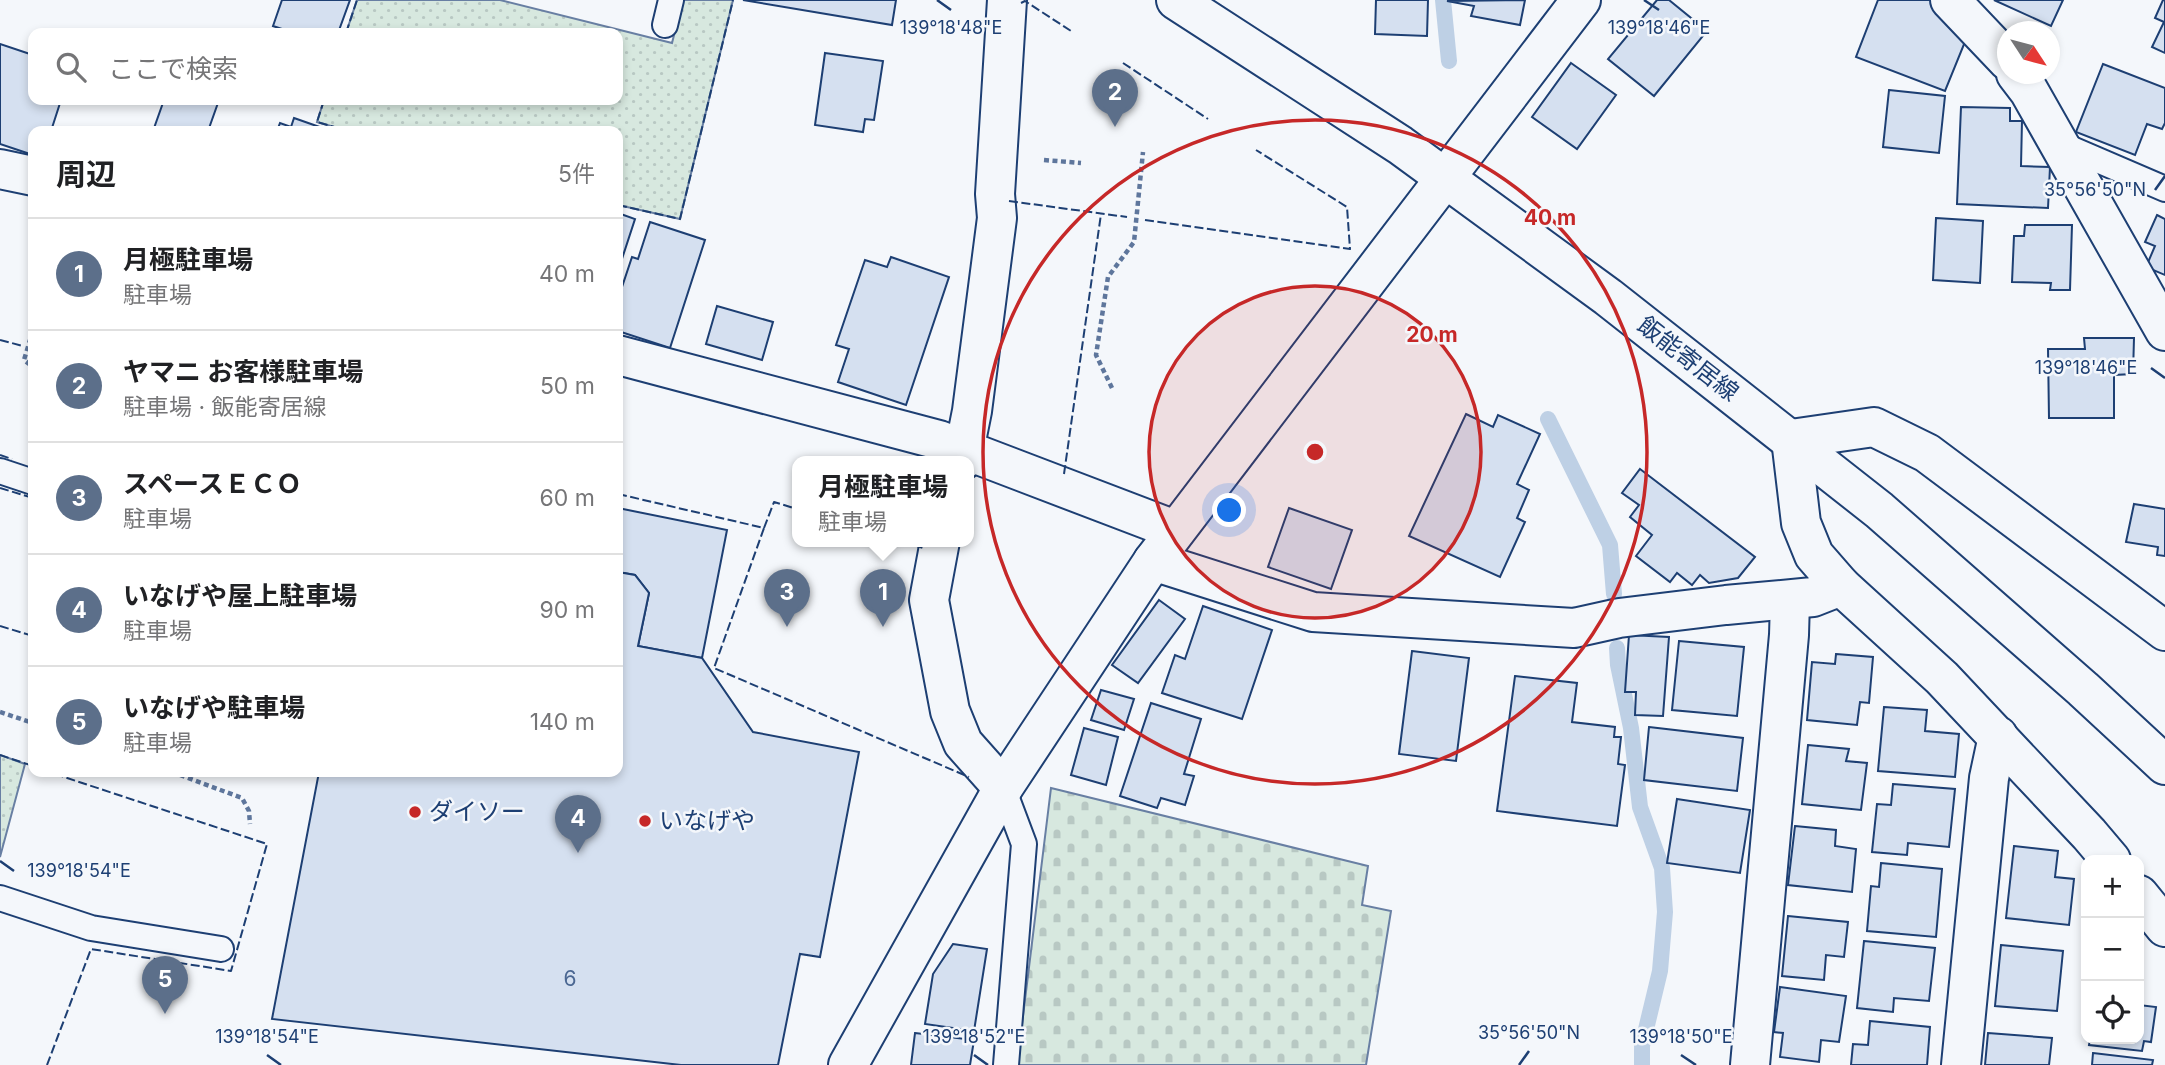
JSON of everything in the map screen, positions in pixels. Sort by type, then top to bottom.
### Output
[{"type":"street","points":[[623,356],[939,440],[963,455],[972,411],[997,218],[995,194],[1007,0]]},
{"type":"street","name":"飯能寄居線","points":[[1176,0],[1400,145],[1608,297],[1879,510],[2083,689],[2165,765]]},
{"type":"street","points":[[848,1065],[1003,788],[1153,561],[1581,0]]},
{"type":"street","points":[[1950,0],[1997,50]]},
{"type":"street","points":[[2024,84],[2165,331]]},
{"type":"street","points":[[0,169],[28,175]]},
{"type":"street","points":[[2106,855],[1942,678],[1841,586],[1814,555],[1801,523],[1791,439],[1874,427],[1927,453],[2165,631]]},
{"type":"street","points":[[974,459],[1175,530]]},
{"type":"street","points":[[939,547],[929,600],[950,711],[963,743],[1003,788]]},
{"type":"street","points":[[1153,561],[1313,612],[1574,628],[1619,618],[1726,605],[1790,601],[1813,597],[1841,586]]},
{"type":"street","points":[[1750,1065],[1788,649],[1790,601]]},
{"type":"street","points":[[1961,1065],[1989,778],[1998,736]]},
{"type":"street","points":[[2144,901],[2165,928]]},
{"type":"lane","points":[[665,25],[671,0]]},
{"type":"lane","points":[[2058,143],[2165,189]]},
{"type":"lane","points":[[0,471],[28,480]]},
{"type":"lane","points":[[1003,788],[1024,844],[1006,1065]]},
{"type":"lane","points":[[0,898],[91,928],[221,948]]},
{"type":"path","points":[[1112,388],[1096,355],[1108,278],[1134,242],[1143,152]]},
{"type":"path","points":[[28,347],[24,360],[28,363]]},
{"type":"path","points":[[0,712],[28,721]]},
{"type":"path","points":[[185,777],[242,798],[249,811],[250,824]]},
{"type":"green space","points":[[357,0],[500,0],[612,28],[348,28]]},
{"type":"green space","points":[[683,0],[733,0],[680,219],[623,206],[623,126],[331,126],[317,122],[322,105],[623,105],[623,31],[672,43]]},
{"type":"green space","points":[[0,755],[25,764],[0,857]]},
{"type":"green space","points":[[1051,788],[1368,866],[1362,905],[1391,911],[1366,1065],[1017,1065]]},
{"type":"building","points":[[282,0],[350,0],[340,28],[273,26]]},
{"type":"building","points":[[743,0],[896,0],[892,25]]},
{"type":"building","points":[[1376,0],[1428,0],[1427,36],[1375,34]]},
{"type":"building","points":[[1525,0],[1520,25],[1471,16],[1474,6],[1447,1]]},
{"type":"building","points":[[1657,0],[1669,0],[1707,31],[1654,96],[1608,59]]},
{"type":"building","points":[[1878,0],[1934,0],[1969,32],[1945,91],[1856,57]]},
{"type":"building","points":[[1994,0],[2063,0],[2053,21],[2040,21]]},
{"type":"building","points":[[2165,0],[2165,53],[2152,47],[2164,22],[2155,18]]},
{"type":"building","points":[[0,44],[28,53],[28,105],[59,105],[53,126],[28,126],[28,153],[0,144]]},
{"type":"building","points":[[825,53],[883,61],[874,120],[865,119],[863,132],[815,125]]},
{"type":"building","points":[[1571,63],[1616,95],[1577,149],[1532,117]]},
{"type":"building","points":[[2103,64],[2165,88],[2165,123],[2162,129],[2147,124],[2135,155],[2076,132]]},
{"type":"building","points":[[1889,90],[1945,96],[1939,153],[1883,147]]},
{"type":"building","points":[[162,105],[217,105],[210,126],[155,126]]},
{"type":"building","points":[[1961,107],[2010,108],[2010,121],[2022,121],[2021,166],[2050,167],[2048,208],[1957,204]]},
{"type":"building","points":[[294,118],[317,126],[291,126]]},
{"type":"building","points":[[623,215],[635,219],[623,256]]},
{"type":"building","points":[[2157,215],[2165,219],[2165,275],[2146,267],[2155,246],[2145,242]]},
{"type":"building","points":[[1936,218],[1983,221],[1980,283],[1933,280]]},
{"type":"building","points":[[650,222],[705,240],[670,348],[623,333],[623,284],[632,257],[638,259]]},
{"type":"building","points":[[2025,225],[2072,225],[2070,290],[2050,290],[2051,283],[2012,282],[2014,236],[2024,236]]},
{"type":"building","points":[[891,257],[949,277],[906,405],[838,382],[849,349],[836,345],[865,260],[887,267]]},
{"type":"building","points":[[717,306],[773,322],[762,360],[706,344]]},
{"type":"building","points":[[2084,338],[2134,338],[2133,374],[2114,375],[2114,418],[2049,418],[2048,349],[2085,349]]},
{"type":"building","points":[[1466,414],[1493,427],[1498,415],[1540,434],[1517,484],[1529,490],[1517,518],[1525,522],[1500,577],[1409,536]]},
{"type":"building","points":[[1640,469],[1755,557],[1738,578],[1709,583],[1700,575],[1692,585],[1677,573],[1670,582],[1636,556],[1652,535],[1630,517],[1639,505],[1622,493]]},
{"type":"building","points":[[2134,504],[2165,509],[2165,556],[2157,555],[2158,547],[2126,542]]},
{"type":"building","points":[[1289,508],[1352,530],[1331,589],[1268,567]]},
{"type":"building","points":[[623,509],[727,530],[702,658],[638,646],[649,593],[635,575],[623,573]]},
{"type":"building","points":[[623,573],[635,575],[649,593],[638,646],[702,658],[753,732],[859,752],[820,957],[800,954],[778,1065],[681,1065],[272,1019],[318,777],[623,777]]},
{"type":"building","points":[[1159,600],[1185,619],[1138,683],[1112,665]]},
{"type":"building","points":[[1203,606],[1272,630],[1242,719],[1162,693],[1175,655],[1185,659]]},
{"type":"building","points":[[1629,635],[1669,637],[1663,716],[1635,715],[1636,692],[1625,692]]},
{"type":"building","points":[[1679,641],[1744,647],[1737,716],[1672,710]]},
{"type":"building","points":[[1412,651],[1469,658],[1456,761],[1399,754]]},
{"type":"building","points":[[1836,654],[1873,657],[1869,703],[1860,702],[1857,725],[1807,720],[1812,662],[1835,664]]},
{"type":"building","points":[[1515,676],[1577,683],[1572,722],[1615,727],[1614,737],[1621,737],[1618,764],[1625,765],[1617,826],[1497,811]]},
{"type":"building","points":[[1101,690],[1134,699],[1124,730],[1091,720]]},
{"type":"building","points":[[1151,703],[1201,719],[1184,774],[1194,776],[1185,805],[1161,798],[1157,808],[1120,796]]},
{"type":"building","points":[[1884,707],[1927,710],[1925,731],[1959,734],[1955,777],[1878,771]]},
{"type":"building","points":[[1649,727],[1743,738],[1737,791],[1644,780]]},
{"type":"building","points":[[1084,728],[1118,737],[1106,785],[1071,775]]},
{"type":"building","points":[[1808,745],[1849,749],[1846,761],[1867,763],[1861,810],[1802,804]]},
{"type":"building","points":[[1893,784],[1955,789],[1949,847],[1908,843],[1907,855],[1872,852],[1877,804],[1891,805]]},
{"type":"building","points":[[1677,799],[1750,810],[1740,873],[1667,863]]},
{"type":"building","points":[[1795,826],[1836,830],[1835,846],[1856,849],[1852,892],[1788,885]]},
{"type":"building","points":[[2014,846],[2058,851],[2055,877],[2074,879],[2069,925],[2006,918]]},
{"type":"building","points":[[1881,863],[1942,869],[1936,937],[1867,931],[1871,886],[1879,887]]},
{"type":"building","points":[[1788,916],[1848,922],[1844,957],[1826,955],[1824,980],[1782,976]]},
{"type":"building","points":[[1864,941],[1935,948],[1929,1001],[1894,998],[1893,1012],[1857,1008]]},
{"type":"building","points":[[953,944],[987,949],[974,1031],[925,1024],[933,974]]},
{"type":"building","points":[[2001,945],[2063,951],[2057,1011],[1995,1006]]},
{"type":"building","points":[[1780,987],[1846,996],[1839,1042],[1821,1040],[1819,1062],[1780,1057],[1783,1033],[1774,1032]]},
{"type":"building","points":[[2144,1006],[2156,1007],[2151,1042],[2144,1041]]},
{"type":"building","points":[[1870,1021],[1930,1027],[1927,1065],[1851,1065],[1853,1044],[1868,1045]]},
{"type":"building","points":[[915,1033],[974,1040],[970,1065],[911,1065]]},
{"type":"building","points":[[1988,1033],[2052,1038],[2049,1065],[1985,1065]]},
{"type":"building","points":[[2089,1044],[2143,1044],[2142,1051]]},
{"type":"building","points":[[2093,1053],[2153,1060],[2152,1065],[2092,1065]]},
{"type":"waterway","points":[[1443,0],[1449,61]]},
{"type":"waterway","points":[[1548,419],[1610,545],[1614,594]]},
{"type":"waterway","points":[[1617,648],[1631,728],[1640,807],[1662,868],[1665,912],[1660,971],[1642,1046],[1642,1065]]},
{"type":"fence","points":[[348,28],[357,0]]},
{"type":"fence","points":[[623,206],[680,219],[733,0]]},
{"type":"fence","points":[[1021,3],[1025,1],[1071,31]]},
{"type":"fence","points":[[1123,63],[1208,119]]},
{"type":"fence","points":[[322,105],[317,122],[331,126]]},
{"type":"fence","points":[[1145,220],[1350,249],[1347,207],[1256,150]]},
{"type":"fence","points":[[1009,201],[1127,217]]},
{"type":"fence","points":[[1064,474],[1101,214]]},
{"type":"fence","points":[[0,340],[23,346]]},
{"type":"fence","points":[[0,455],[12,459]]},
{"type":"fence","points":[[0,488],[28,496]]},
{"type":"fence","points":[[623,495],[764,528],[714,668],[969,777]]},
{"type":"fence","points":[[764,528],[774,502],[792,507]]},
{"type":"fence","points":[[0,626],[28,634]]},
{"type":"fence","points":[[0,755],[28,764]]},
{"type":"fence","points":[[47,1065],[91,949],[231,971],[267,844],[64,777]]},
{"type":"place","name":"ヤマニ お客様駐車場","points":[[1115,127]]},
{"type":"place","name":"スペースＥＣＯ","points":[[787,627]]},
{"type":"place","name":"月極駐車場","points":[[883,627]]},
{"type":"place","name":"ダイソー","points":[[415,812]]},
{"type":"place","name":"いなげや","points":[[645,821]]},
{"type":"place","name":"いなげや屋上駐車場","points":[[578,853]]},
{"type":"place","name":"いなげや駐車場","points":[[165,1014]]}]
